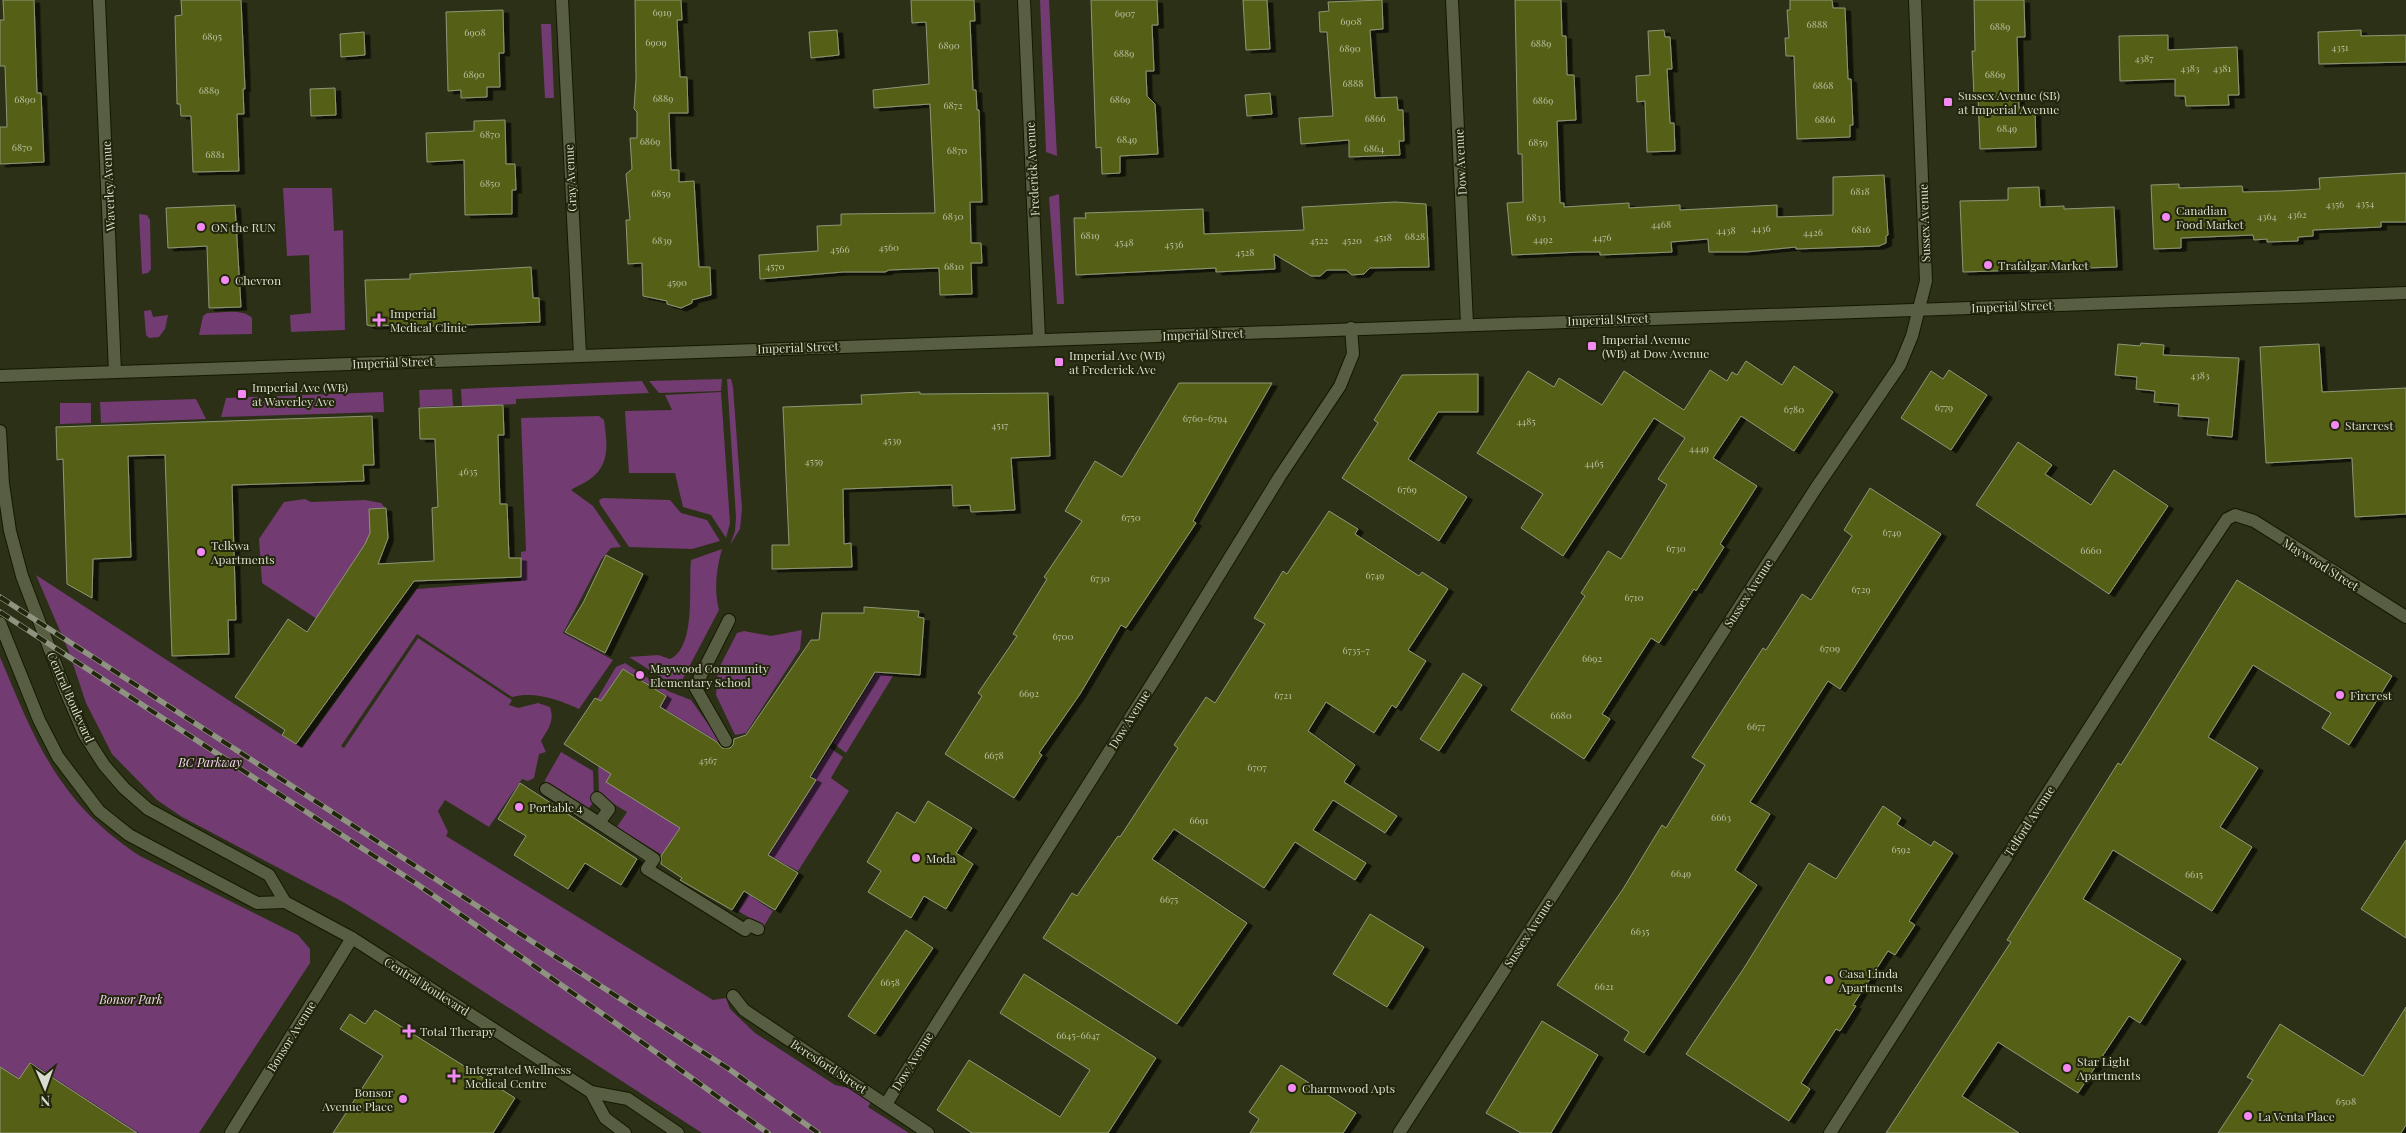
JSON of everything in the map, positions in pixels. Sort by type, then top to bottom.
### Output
[{"type":"street","name":"Waverley Avenue","points":[[99,0],[115,372]]},
{"type":"street","name":"Gray Avenue","points":[[562,0],[580,355]]},
{"type":"street","name":"Frederick Avenue","points":[[1024,0],[1039,338]]},
{"type":"street","name":"Dow Avenue","points":[[1452,0],[1467,324]]},
{"type":"street","name":"Sussex Avenue","points":[[1399,1133],[1825,474],[1900,365],[1912,336],[1926,281],[1915,0]]},
{"type":"street","name":"Imperial Street","points":[[0,376],[1039,338],[2406,292]]},
{"type":"street","name":"Dow Avenue","points":[[886,1104],[922,1043],[1165,663],[1280,476],[1340,386],[1353,354],[1351,328]]},
{"type":"street","name":"Central Boulevard","points":[[0,431],[3,484],[10,530],[22,576],[84,734],[104,765],[124,788],[148,809],[269,876],[285,902],[352,938],[592,1092],[628,1099],[678,1133]]},
{"type":"street","name":"Maywood Street","points":[[2235,515],[2254,521],[2406,617]]},
{"type":"street","name":"Telford Avenue","points":[[1830,1133],[2146,639],[2220,527],[2227,519],[2235,515]]},
{"type":"street","points":[[726,741],[695,687],[729,620]]},
{"type":"street","points":[[0,623],[38,720],[54,750],[99,811],[129,835],[257,903],[285,902]]},
{"type":"street","points":[[546,789],[654,859],[648,869],[733,916],[745,930],[749,925],[758,929]]},
{"type":"street","points":[[597,798],[609,809],[599,823]]},
{"type":"street","name":"Bonsor Avenue","points":[[231,1133],[352,938]]},
{"type":"street","name":"Beresford Street","points":[[733,996],[744,1010],[928,1133]]},
{"type":"street","points":[[592,1092],[605,1118],[625,1133]]},
{"type":"green space","points":[[1040,0],[1049,0],[1057,156],[1046,152]]},
{"type":"green space","points":[[541,24],[551,24],[554,98],[545,98]]},
{"type":"green space","points":[[283,188],[332,188],[334,231],[343,230],[345,330],[291,332],[290,315],[311,313],[309,255],[287,256]]},
{"type":"green space","points":[[1059,194],[1064,304],[1057,304],[1049,197]]},
{"type":"green space","points":[[139,214],[147,215],[150,220],[151,269],[148,273],[142,274]]},
{"type":"green space","points":[[151,310],[153,317],[168,315],[165,329],[159,337],[149,338],[146,335],[144,311]]},
{"type":"green space","points":[[237,312],[248,315],[252,318],[252,334],[199,335],[203,316],[207,313]]},
{"type":"green space","points":[[722,379],[721,391],[659,393],[649,381]]},
{"type":"green space","points":[[727,379],[731,379],[733,387],[742,509],[740,529],[730,545],[735,531],[736,517]]},
{"type":"green space","points":[[642,381],[649,393],[516,399],[516,404],[462,407],[461,389]]},
{"type":"green space","points":[[452,389],[453,406],[420,407],[419,390]]},
{"type":"green space","points":[[383,392],[384,412],[221,417],[226,398]]},
{"type":"green space","points":[[721,392],[730,523],[726,538],[711,515],[683,507],[675,473],[629,473],[625,411],[672,410],[665,395]]},
{"type":"green space","points":[[196,399],[206,419],[101,423],[100,402]]},
{"type":"green space","points":[[60,403],[91,403],[91,423],[60,424]]},
{"type":"green space","name":"BC Parkway","points":[[599,416],[604,420],[606,445],[606,453],[601,468],[589,480],[571,490],[593,506],[621,547],[611,548],[601,560],[563,633],[613,660],[579,709],[546,697],[520,695],[512,697],[417,634],[341,746],[344,748],[418,638],[512,700],[509,705],[518,708],[538,703],[550,707],[551,721],[541,741],[546,752],[539,754],[534,778],[528,781],[522,779],[489,827],[445,800],[438,811],[448,832],[446,836],[713,1000],[726,998],[730,1009],[755,1033],[835,1085],[853,1089],[871,1102],[868,1107],[909,1133],[702,1133],[345,903],[182,817],[157,800],[112,754],[86,703],[69,652],[36,575],[302,748],[417,589],[521,581],[521,552],[526,551],[521,418]]},
{"type":"green space","points":[[603,498],[670,500],[681,513],[707,520],[720,541],[692,549],[629,547],[600,504],[599,500]]},
{"type":"green space","points":[[305,499],[311,502],[365,500],[381,503],[385,508],[369,509],[371,533],[319,614],[326,625],[262,583],[259,539],[284,502]]},
{"type":"green space","points":[[722,549],[716,580],[719,610],[678,688],[629,657],[658,655],[670,659],[679,652],[688,629],[690,614],[691,560]]},
{"type":"green space","points":[[802,630],[800,649],[746,733],[735,735],[716,695],[718,670],[737,633],[744,631],[771,636]]},
{"type":"green space","name":"Bonsor Park","points":[[0,657],[26,717],[53,769],[89,815],[112,836],[140,856],[298,935],[310,949],[310,963],[199,1133],[0,1133]]},
{"type":"green space","points":[[625,663],[668,691],[691,700],[720,741],[719,743],[660,707],[666,696],[623,669],[601,701],[597,699],[616,667]]},
{"type":"green space","points":[[876,673],[893,676],[846,753],[833,743]]},
{"type":"green space","points":[[830,748],[843,757],[831,778],[849,791],[798,871],[773,858],[760,877],[755,875],[816,780],[812,776]]},
{"type":"green space","points":[[561,752],[593,771],[594,802],[586,811],[545,783]]},
{"type":"green space","points":[[598,762],[680,828],[662,855],[617,827],[627,812],[599,795]]},
{"type":"green space","points":[[750,891],[753,893],[752,897],[773,911],[764,926],[738,911]]},
{"type":"building","points":[[3,0],[34,0],[37,93],[41,93],[44,162],[0,164],[0,127],[7,127],[5,66],[0,66],[0,20],[4,20]]},
{"type":"building","points":[[181,0],[241,0],[245,89],[243,89],[244,114],[237,114],[239,171],[193,172],[191,116],[181,116],[180,104],[177,104],[175,16],[182,15]]},
{"type":"building","points":[[635,0],[681,0],[682,20],[677,20],[680,77],[687,77],[688,113],[669,113],[671,170],[679,170],[679,182],[694,181],[699,267],[710,267],[711,295],[692,300],[692,303],[681,308],[667,304],[667,301],[643,296],[642,263],[628,264],[626,220],[630,220],[626,174],[632,169],[630,138],[637,138],[637,112],[634,109],[636,79]]},
{"type":"building","points":[[911,0],[974,0],[975,21],[970,21],[973,90],[976,90],[977,110],[979,110],[982,202],[970,202],[971,243],[981,243],[982,263],[971,263],[972,294],[940,295],[939,268],[889,270],[885,272],[843,272],[760,279],[759,255],[818,251],[817,226],[841,225],[841,214],[935,213],[930,104],[874,108],[873,90],[929,84],[926,22],[912,23]]},
{"type":"building","points":[[1091,0],[1157,0],[1158,25],[1152,25],[1154,71],[1146,71],[1147,96],[1155,104],[1158,154],[1120,156],[1120,173],[1102,174],[1101,147],[1096,148]]},
{"type":"building","points":[[1243,0],[1267,0],[1270,49],[1246,50]]},
{"type":"building","points":[[1382,0],[1383,29],[1370,30],[1375,98],[1397,97],[1398,110],[1403,110],[1404,141],[1399,141],[1400,155],[1349,157],[1349,140],[1301,144],[1299,118],[1333,116],[1327,32],[1320,32],[1319,12],[1329,11],[1328,2]]},
{"type":"building","points":[[1515,0],[1561,0],[1562,36],[1566,36],[1567,75],[1574,75],[1576,120],[1557,121],[1560,203],[1564,203],[1564,207],[1629,203],[1629,208],[1680,205],[1680,210],[1777,205],[1777,217],[1833,215],[1833,177],[1884,175],[1888,235],[1886,236],[1886,243],[1879,246],[1796,249],[1796,247],[1746,252],[1709,252],[1708,239],[1671,242],[1672,252],[1600,255],[1600,252],[1581,252],[1512,255],[1507,203],[1523,202],[1522,154],[1518,154]]},
{"type":"building","points":[[1790,0],[1832,0],[1833,8],[1845,8],[1848,79],[1851,79],[1853,125],[1850,125],[1850,137],[1797,139],[1794,56],[1786,56],[1785,38],[1789,38],[1787,10],[1790,10]]},
{"type":"building","points":[[1974,0],[2024,0],[2025,37],[2017,37],[2019,108],[2035,107],[2036,147],[1980,149],[1978,97],[1974,97],[1972,51],[1975,51]]},
{"type":"building","points":[[503,10],[504,53],[499,53],[500,87],[487,87],[487,97],[461,98],[461,90],[448,91],[446,12]]},
{"type":"building","points":[[837,30],[839,55],[811,58],[809,32]]},
{"type":"building","points":[[1664,30],[1665,37],[1670,37],[1672,69],[1667,69],[1670,123],[1674,123],[1675,151],[1647,152],[1645,101],[1637,102],[1636,76],[1650,75],[1648,31]]},
{"type":"building","points":[[2361,30],[2361,36],[2406,35],[2406,62],[2319,64],[2318,32]]},
{"type":"building","points":[[364,32],[365,55],[341,57],[340,34]]},
{"type":"building","points":[[2168,35],[2168,50],[2237,47],[2239,95],[2228,95],[2229,105],[2186,106],[2185,96],[2175,96],[2175,79],[2120,81],[2119,36]]},
{"type":"building","points":[[335,88],[336,115],[311,116],[310,89]]},
{"type":"building","points":[[1270,93],[1272,114],[1247,116],[1245,95]]},
{"type":"building","points":[[505,120],[506,164],[515,164],[516,190],[512,190],[512,214],[465,215],[464,160],[427,162],[426,133],[474,131],[474,121]]},
{"type":"building","points":[[2406,173],[2406,222],[2381,222],[2381,227],[2313,230],[2313,236],[2298,237],[2298,241],[2267,242],[2267,239],[2254,240],[2253,235],[2181,238],[2181,248],[2154,249],[2151,185],[2179,184],[2179,188],[2242,186],[2243,192],[2281,191],[2320,189],[2319,178]]},
{"type":"building","points":[[2039,187],[2040,207],[2064,206],[2064,209],[2114,207],[2117,267],[1963,272],[1960,201],[2008,200],[2008,188]]},
{"type":"building","points":[[1395,202],[1426,204],[1429,267],[1370,268],[1364,274],[1352,275],[1346,270],[1327,270],[1320,276],[1311,276],[1274,254],[1275,269],[1216,272],[1216,268],[1076,275],[1074,218],[1086,218],[1085,213],[1203,209],[1204,234],[1304,230],[1302,207]]},
{"type":"building","points":[[235,205],[241,307],[209,308],[207,246],[168,248],[166,208]]},
{"type":"building","points":[[531,267],[533,298],[539,298],[540,322],[412,327],[412,325],[367,325],[365,280],[410,279],[410,274]]},
{"type":"building","points":[[2141,343],[2164,345],[2163,355],[2239,358],[2232,437],[2207,435],[2209,418],[2178,416],[2179,404],[2154,402],[2155,391],[2136,389],[2137,377],[2115,375],[2118,344],[2140,346]]},
{"type":"building","name":"Starcrest","points":[[2319,344],[2322,392],[2406,388],[2406,514],[2355,517],[2352,458],[2266,463],[2260,347]]},
{"type":"building","points":[[1746,361],[1782,385],[1794,366],[1833,392],[1794,451],[1741,416],[1713,458],[1757,486],[1720,544],[1724,547],[1696,591],[1694,589],[1659,643],[1651,638],[1602,714],[1610,719],[1584,759],[1511,710],[1585,596],[1581,593],[1608,551],[1621,559],[1667,485],[1658,479],[1685,438],[1654,418],[1563,556],[1521,528],[1543,494],[1477,453],[1528,371],[1554,387],[1559,378],[1602,405],[1624,371],[1684,410],[1710,370],[1727,381],[1732,372],[1737,375]]},
{"type":"building","points":[[1949,370],[1987,395],[1951,450],[1901,418],[1931,371],[1943,379]]},
{"type":"building","points":[[1478,374],[1478,412],[1438,412],[1408,459],[1467,497],[1439,541],[1342,478],[1378,423],[1374,420],[1402,375]]},
{"type":"building","points":[[1179,383],[1272,383],[1193,521],[1196,523],[1126,628],[1121,625],[1080,694],[1039,753],[1042,755],[1014,798],[945,754],[982,696],[978,693],[1017,636],[1013,634],[1047,579],[1044,577],[1082,521],[1065,511],[1095,461],[1122,477]]},
{"type":"building","points":[[920,392],[920,394],[1048,393],[1050,456],[1011,458],[1015,510],[971,512],[970,505],[953,506],[952,485],[843,489],[844,544],[851,543],[852,567],[772,569],[772,545],[789,545],[783,407],[862,404],[861,395]]},
{"type":"building","points":[[503,405],[504,435],[498,435],[500,504],[507,504],[509,558],[521,558],[521,577],[414,581],[296,744],[282,735],[285,730],[235,697],[288,619],[307,632],[365,544],[370,533],[369,509],[386,508],[388,538],[378,564],[434,561],[432,508],[438,507],[435,439],[420,439],[419,408]]},
{"type":"building","name":"Telkwa Apartments","points":[[372,416],[374,465],[363,465],[364,481],[232,485],[236,620],[228,620],[229,654],[172,656],[165,455],[128,456],[131,557],[93,559],[92,598],[67,584],[63,459],[57,460],[56,427]]},
{"type":"building","points":[[2018,442],[2052,465],[2045,474],[2091,505],[2114,470],[2168,506],[2109,594],[1976,505]]},
{"type":"building","points":[[1870,488],[1941,534],[1840,689],[1828,681],[1750,802],[1770,814],[1735,870],[1757,885],[1644,1053],[1624,1040],[1629,1032],[1557,985],[1623,889],[1662,825],[1666,828],[1705,765],[1692,757],[1763,648],[1766,650],[1802,594],[1811,600],[1852,536],[1844,530]]},
{"type":"building","points":[[1329,511],[1358,529],[1355,534],[1419,576],[1422,572],[1448,589],[1408,650],[1426,661],[1396,708],[1392,705],[1374,733],[1326,702],[1308,731],[1355,765],[1344,782],[1397,816],[1385,833],[1333,800],[1313,830],[1366,863],[1355,880],[1295,842],[1264,888],[1174,829],[1152,859],[1247,923],[1177,1024],[1043,938],[1072,893],[1077,896],[1118,836],[1120,837],[1178,748],[1174,745],[1206,697],[1215,703],[1265,624],[1254,618],[1283,571],[1287,574]]},
{"type":"building","points":[[606,555],[643,574],[605,653],[565,632],[583,603]]},
{"type":"building","points":[[2237,580],[2392,676],[2349,745],[2322,728],[2331,713],[2253,665],[2208,737],[2258,768],[2220,827],[2252,847],[2212,911],[2113,850],[2083,899],[2181,959],[2140,1023],[2129,1016],[2078,1093],[1998,1042],[1962,1096],[2019,1133],[1886,1133],[2011,942],[2007,940],[2118,763],[2121,765]]},
{"type":"building","points":[[864,607],[919,611],[918,617],[924,618],[920,675],[875,672],[810,777],[816,780],[768,855],[798,873],[775,910],[744,891],[732,910],[680,880],[682,878],[661,864],[661,856],[680,828],[606,782],[611,774],[564,744],[595,698],[601,701],[623,669],[666,696],[660,707],[717,742],[722,748],[730,748],[733,745],[734,739],[746,735],[811,640],[819,640],[822,613],[864,613]]},
{"type":"building","points":[[1463,673],[1482,685],[1439,751],[1420,739]]},
{"type":"building","points":[[520,783],[637,859],[621,885],[585,863],[568,889],[514,855],[526,836],[498,819]]},
{"type":"building","name":"Moda","points":[[928,801],[972,828],[956,853],[973,864],[946,909],[924,896],[911,918],[868,892],[881,871],[867,862],[897,812],[915,823]]},
{"type":"building","points":[[1883,806],[1901,818],[1897,824],[1931,846],[1934,841],[1953,853],[1909,921],[1915,925],[1895,955],[1888,951],[1853,1005],[1856,1006],[1840,1031],[1836,1029],[1801,1083],[1810,1089],[1789,1121],[1686,1054],[1744,968],[1809,863],[1836,879]]},
{"type":"building","points":[[2406,840],[2406,938],[2361,909]]},
{"type":"building","points":[[1370,914],[1424,947],[1387,1007],[1333,974]]},
{"type":"building","points":[[906,930],[933,948],[875,1034],[848,1016]]},
{"type":"building","points":[[1024,974],[1156,1058],[1108,1133],[972,1133],[937,1110],[969,1060],[1060,1117],[1090,1070],[1000,1013]]},
{"type":"building","points":[[2406,1007],[2406,1125],[2401,1133],[2218,1133],[2253,1080],[2247,1077],[2280,1024],[2363,1076]]},
{"type":"building","points":[[375,1010],[515,1098],[493,1133],[333,1133],[383,1056],[340,1029],[350,1014],[365,1024]]},
{"type":"building","points":[[1542,1021],[1598,1055],[1551,1133],[1521,1133],[1486,1113]]},
{"type":"building","points":[[30,1063],[137,1133],[0,1133],[0,1067],[19,1079]]},
{"type":"building","name":"Charmwood Apts","points":[[1281,1065],[1356,1113],[1343,1133],[1250,1133],[1259,1119],[1249,1112]]},
{"type":"railway","points":[[0,597],[729,1069],[818,1133]]},
{"type":"railway","points":[[0,612],[417,884],[768,1133]]},
{"type":"place","name":"Sussex Avenue (SB) at Imperial Avenue","points":[[1948,102]]},
{"type":"place","name":"Canadian Food Market","points":[[2166,217]]},
{"type":"place","name":"ON the RUN","points":[[201,227]]},
{"type":"place","name":"Trafalgar Market","points":[[1988,265]]},
{"type":"place","name":"Chevron","points":[[225,280]]},
{"type":"place","name":"Imperial Medical Clinic","points":[[379,320]]},
{"type":"place","name":"Imperial Avenue (WB) at Dow Avenue","points":[[1592,346]]},
{"type":"place","name":"Imperial Ave (WB) at Frederick Ave","points":[[1059,362]]},
{"type":"place","name":"Imperial Ave (WB) at Waverley Ave","points":[[242,394]]},
{"type":"place","name":"Starcrest","points":[[2335,425]]},
{"type":"place","name":"Telkwa Apartments","points":[[201,552]]},
{"type":"place","name":"Maywood Community Elementary School","points":[[640,675]]},
{"type":"place","name":"Fircrest","points":[[2340,695]]},
{"type":"place","name":"Portable 4","points":[[519,807]]},
{"type":"place","name":"Moda","points":[[916,858]]},
{"type":"place","name":"Casa Linda Apartments","points":[[1829,980]]},
{"type":"place","name":"Total Therapy","points":[[409,1031]]},
{"type":"place","name":"Star Light Apartments","points":[[2067,1068]]},
{"type":"place","name":"Integrated Wellness Medical Centre","points":[[454,1076]]},
{"type":"place","name":"Charmwood Apts","points":[[1292,1088]]},
{"type":"place","name":"Bonsor Avenue Place","points":[[403,1099]]},
{"type":"place","name":"La Venta Place","points":[[2248,1116]]}]
